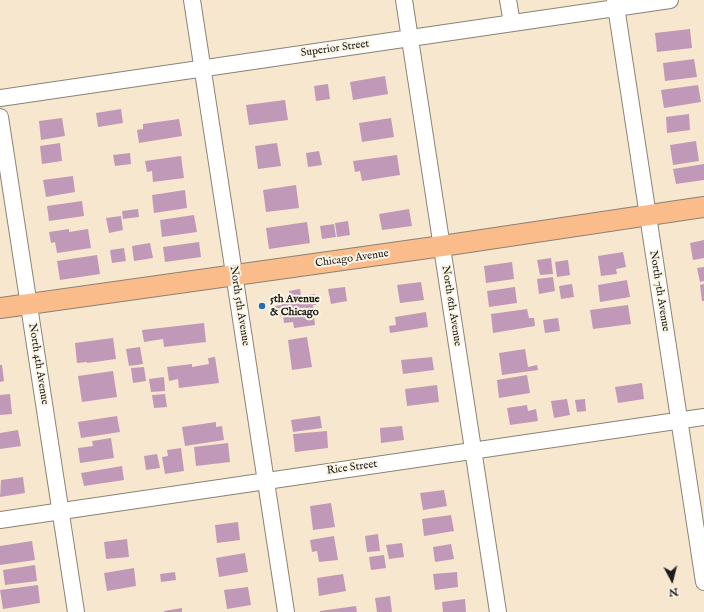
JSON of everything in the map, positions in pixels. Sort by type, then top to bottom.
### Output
[{"type":"main road","name":"Chicago Avenue","points":[[0,308],[442,246],[704,207]]},
{"type":"street","name":"North 5th Avenue","points":[[192,0],[286,612]]},
{"type":"street","name":"North 6th Avenue","points":[[404,0],[498,612]]},
{"type":"street","points":[[508,0],[512,23]]},
{"type":"street","name":"Superior Street","points":[[0,98],[512,23],[615,4],[670,0]]},
{"type":"street","name":"North 7th Avenue","points":[[615,4],[704,582]]},
{"type":"street","name":"North 4th Avenue","points":[[0,117],[76,612]]},
{"type":"street","name":"Rice Street","points":[[0,520],[704,417]]},
{"type":"building","points":[[690,29],[692,48],[657,52],[655,33]]},
{"type":"building","points":[[694,59],[697,77],[665,81],[663,63]]},
{"type":"building","points":[[385,76],[388,94],[353,100],[350,82]]},
{"type":"building","points":[[328,84],[330,99],[316,101],[314,86]]},
{"type":"building","points":[[698,85],[701,102],[664,108],[661,90]]},
{"type":"building","points":[[285,100],[288,120],[249,125],[246,105]]},
{"type":"building","points":[[121,109],[123,123],[98,127],[96,113]]},
{"type":"building","points":[[689,114],[690,130],[667,133],[666,117]]},
{"type":"building","points":[[62,118],[65,136],[41,140],[39,121]]},
{"type":"building","points":[[391,118],[394,137],[362,142],[359,123]]},
{"type":"building","points":[[179,119],[182,136],[139,143],[137,130],[143,129],[143,124]]},
{"type":"building","points":[[696,141],[699,161],[673,165],[670,145]]},
{"type":"building","points":[[60,143],[62,161],[42,164],[40,146]]},
{"type":"building","points":[[277,143],[281,166],[258,169],[255,146]]},
{"type":"building","points":[[319,151],[322,165],[308,167],[306,153]]},
{"type":"building","points":[[130,153],[131,164],[115,166],[113,155]]},
{"type":"building","points":[[397,155],[400,175],[362,181],[360,171],[355,172],[353,161]]},
{"type":"building","points":[[181,156],[184,178],[153,182],[152,171],[147,172],[145,161]]},
{"type":"building","points":[[704,164],[704,180],[676,184],[673,169]]},
{"type":"building","points":[[73,176],[75,192],[46,197],[43,180]]},
{"type":"building","points":[[296,185],[299,208],[266,212],[263,190]]},
{"type":"building","points":[[185,190],[187,208],[154,213],[152,195]]},
{"type":"building","points":[[82,201],[84,216],[49,221],[47,206]]},
{"type":"building","points":[[138,209],[139,217],[123,219],[122,211]]},
{"type":"building","points":[[409,209],[412,226],[382,230],[379,214]]},
{"type":"building","points":[[194,215],[197,232],[162,237],[160,220]]},
{"type":"building","points":[[121,216],[123,230],[109,233],[106,218]]},
{"type":"building","points":[[348,221],[350,235],[337,237],[335,223]]},
{"type":"building","points":[[307,222],[310,243],[269,249],[266,228]]},
{"type":"building","points":[[334,224],[336,237],[322,239],[320,226]]},
{"type":"building","points":[[69,229],[69,232],[88,229],[91,248],[57,253],[55,242],[51,243],[49,232]]},
{"type":"building","points":[[704,240],[704,258],[693,260],[690,243]]},
{"type":"building","points":[[199,242],[201,257],[165,262],[163,247]]},
{"type":"building","points":[[150,243],[153,258],[134,261],[132,246]]},
{"type":"building","points":[[124,248],[126,261],[112,263],[110,250]]},
{"type":"building","points":[[623,252],[626,267],[616,269],[617,274],[601,276],[598,256]]},
{"type":"building","points":[[97,255],[100,274],[60,280],[57,261]]},
{"type":"building","points":[[551,258],[553,274],[540,275],[537,260]]},
{"type":"building","points":[[568,260],[570,275],[557,277],[555,262]]},
{"type":"building","points":[[512,262],[514,279],[486,283],[484,266]]},
{"type":"building","points":[[704,267],[704,281],[700,282],[697,268]]},
{"type":"building","points":[[553,277],[555,291],[539,294],[537,279]]},
{"type":"building","points":[[627,280],[630,297],[600,302],[598,285]]},
{"type":"building","points":[[421,282],[424,300],[400,303],[397,285]]},
{"type":"building","points":[[572,284],[574,297],[561,299],[559,286]]},
{"type":"building","points":[[704,284],[704,301],[702,301],[700,285]]},
{"type":"building","points":[[345,287],[347,301],[331,304],[328,289]]},
{"type":"building","points":[[515,287],[517,303],[489,307],[487,291]]},
{"type":"building","points":[[300,289],[301,296],[315,294],[316,305],[313,305],[315,325],[294,328],[293,322],[284,323],[283,316],[276,317],[275,306],[282,305],[281,298],[289,298],[289,291]]},
{"type":"building","points":[[628,305],[631,324],[593,329],[590,310]]},
{"type":"building","points":[[527,309],[529,318],[534,318],[535,326],[493,333],[491,314]]},
{"type":"building","points":[[426,312],[428,327],[390,333],[389,326],[396,325],[395,317]]},
{"type":"building","points":[[558,318],[560,331],[545,333],[543,320]]},
{"type":"building","points":[[204,323],[206,342],[164,347],[163,339],[144,342],[142,330]]},
{"type":"building","points":[[307,337],[312,367],[292,370],[288,340]]},
{"type":"building","points":[[113,338],[116,359],[77,363],[75,343]]},
{"type":"building","points":[[140,347],[143,364],[129,366],[126,349]]},
{"type":"building","points":[[525,349],[528,367],[537,365],[538,370],[502,375],[499,353]]},
{"type":"building","points":[[215,357],[219,383],[179,388],[178,379],[169,381],[167,367],[192,364],[192,367],[209,364],[208,358]]},
{"type":"building","points":[[432,357],[434,370],[403,374],[401,360]]},
{"type":"building","points":[[0,365],[2,365],[4,381],[0,382]]},
{"type":"building","points":[[144,367],[146,381],[133,383],[131,368]]},
{"type":"building","points":[[113,371],[117,397],[82,402],[78,376]]},
{"type":"building","points":[[527,375],[530,393],[499,398],[497,380]]},
{"type":"building","points":[[164,377],[165,391],[151,392],[149,379]]},
{"type":"building","points":[[642,383],[644,399],[618,403],[615,387]]},
{"type":"building","points":[[437,385],[439,402],[407,406],[405,389]]},
{"type":"building","points":[[10,394],[12,414],[0,415],[0,395]]},
{"type":"building","points":[[165,394],[167,407],[154,408],[152,395]]},
{"type":"building","points":[[567,399],[570,415],[554,418],[551,401]]},
{"type":"building","points":[[585,399],[586,411],[577,412],[575,400]]},
{"type":"building","points":[[527,405],[528,411],[536,409],[538,421],[510,425],[507,408]]},
{"type":"building","points":[[117,416],[120,432],[81,438],[78,422]]},
{"type":"building","points":[[320,416],[322,428],[293,432],[291,420]]},
{"type":"building","points":[[216,422],[216,427],[222,426],[224,440],[185,446],[182,427]]},
{"type":"building","points":[[402,426],[404,440],[381,443],[380,428]]},
{"type":"building","points":[[18,430],[21,446],[0,449],[0,433]]},
{"type":"building","points":[[327,431],[328,448],[295,452],[293,434]]},
{"type":"building","points":[[111,438],[114,458],[80,463],[78,448],[93,446],[92,441]]},
{"type":"building","points":[[228,443],[230,462],[196,466],[194,447]]},
{"type":"building","points":[[181,448],[184,471],[165,474],[162,457],[168,456],[167,450]]},
{"type":"building","points":[[157,454],[160,468],[146,470],[144,456]]},
{"type":"building","points":[[122,466],[124,480],[84,486],[81,473]]},
{"type":"building","points":[[23,477],[25,493],[0,497],[1,480]]},
{"type":"building","points":[[444,490],[447,506],[423,510],[420,493]]},
{"type":"building","points":[[331,503],[335,527],[313,530],[310,506]]},
{"type":"building","points":[[451,515],[454,531],[424,536],[422,519]]},
{"type":"building","points":[[238,522],[240,540],[217,543],[215,525]]},
{"type":"building","points":[[378,534],[380,551],[367,552],[365,536]]},
{"type":"building","points":[[334,536],[338,560],[319,562],[317,551],[312,552],[310,540]]},
{"type":"building","points":[[127,539],[129,557],[106,559],[104,542]]},
{"type":"building","points":[[32,541],[35,560],[0,565],[0,546]]},
{"type":"building","points":[[402,543],[404,557],[389,559],[386,545]]},
{"type":"building","points":[[451,544],[454,559],[435,562],[433,547]]},
{"type":"building","points":[[245,553],[248,572],[219,577],[216,558]]},
{"type":"building","points":[[384,555],[386,568],[371,570],[369,557]]},
{"type":"building","points":[[35,565],[37,581],[5,585],[3,570]]},
{"type":"building","points":[[134,568],[136,586],[107,591],[104,573]]},
{"type":"building","points":[[175,572],[176,580],[161,582],[160,574]]},
{"type":"building","points":[[457,572],[458,587],[435,590],[433,574]]},
{"type":"building","points":[[343,574],[346,591],[319,596],[317,578]]},
{"type":"building","points":[[38,585],[40,603],[3,609],[0,590]]},
{"type":"building","points":[[248,587],[251,605],[227,609],[224,590]]},
{"type":"building","points":[[390,596],[392,612],[377,612],[375,598]]},
{"type":"building","points":[[465,599],[466,612],[443,612],[442,602]]},
{"type":"building","points":[[356,606],[357,612],[320,612],[320,611]]},
{"type":"building","points":[[182,608],[182,612],[164,612],[164,611]]},
{"type":"place","name":"5th Avenue & Chicago","points":[[262,306]]}]
